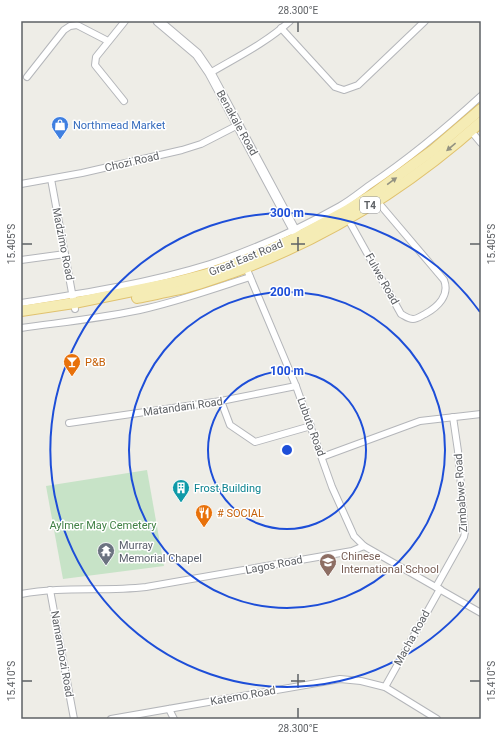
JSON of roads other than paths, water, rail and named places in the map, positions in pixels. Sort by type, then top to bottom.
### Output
[{"type":"main road","name":"Great East Road","points":[[246,268],[296,234],[346,211],[373,194],[433,150],[481,109]]},
{"type":"main road","name":"Great East Road","points":[[21,311],[74,302],[176,290],[209,281],[246,268],[287,250],[348,219],[377,201],[443,154],[481,122]]},
{"type":"main road","name":"Great East Road","points":[[21,318],[74,302]]},
{"type":"street","points":[[124,101],[96,65],[96,57],[125,21]]},
{"type":"street","name":"Benakale Road","points":[[159,21],[197,54],[210,73],[296,234]]},
{"type":"street","points":[[210,73],[256,46],[290,21]]},
{"type":"street","points":[[281,28],[335,87],[344,90],[358,86],[425,21]]},
{"type":"street","points":[[27,77],[64,30],[70,26],[77,25],[108,41]]},
{"type":"street","points":[[21,303],[74,302],[132,284],[209,264],[296,234],[390,172],[429,142],[481,96]]},
{"type":"street","name":"Chozi Road","points":[[21,184],[129,163],[182,150],[201,144],[238,125]]},
{"type":"street","points":[[471,131],[481,143]]},
{"type":"street","name":"Madzimo Road","points":[[51,179],[74,302]]},
{"type":"street","name":"Fulwe Road","points":[[348,219],[401,314],[407,318],[413,319],[434,309],[442,300],[446,292],[444,280],[377,201]]},
{"type":"street","points":[[21,260],[65,254]]},
{"type":"street","points":[[21,328],[148,308],[189,297],[246,268]]},
{"type":"street","name":"Lubuto Road","points":[[246,268],[296,386],[332,487],[350,527],[357,539],[364,546]]},
{"type":"street","name":"Matandani Road","points":[[69,424],[221,402],[296,386]]},
{"type":"street","points":[[221,402],[230,425],[255,442],[311,426]]},
{"type":"street","points":[[322,457],[420,421],[481,414]]},
{"type":"street","name":"Zimbabwe Road","points":[[438,588],[464,537],[465,532],[453,417]]},
{"type":"street","points":[[364,546],[481,613]]},
{"type":"street","name":"Lagos Road","points":[[21,594],[50,590],[131,589],[149,587],[352,551],[364,546]]},
{"type":"street","name":"Macha Road","points":[[385,687],[438,588]]},
{"type":"street","name":"Namambozi Road","points":[[50,590],[74,719]]},
{"type":"street","name":"Katemo Road","points":[[112,719],[340,679],[361,681],[385,687],[437,719]]},
{"type":"street","points":[[169,709],[174,719]]},
{"type":"place","name":"Northmead Market","points":[[60,140]]},
{"type":"place","name":"P&B","points":[[72,377]]},
{"type":"place","name":"Frost Building","points":[[181,503]]},
{"type":"place","name":"# SOCIAL","points":[[204,528]]},
{"type":"place","name":"Murray Memorial Chapel","points":[[106,566]]},
{"type":"place","name":"Chinese International School","points":[[328,577]]},
{"type":"park label","name":"Aylmer May Cemetery","points":[[103,525]]}]
